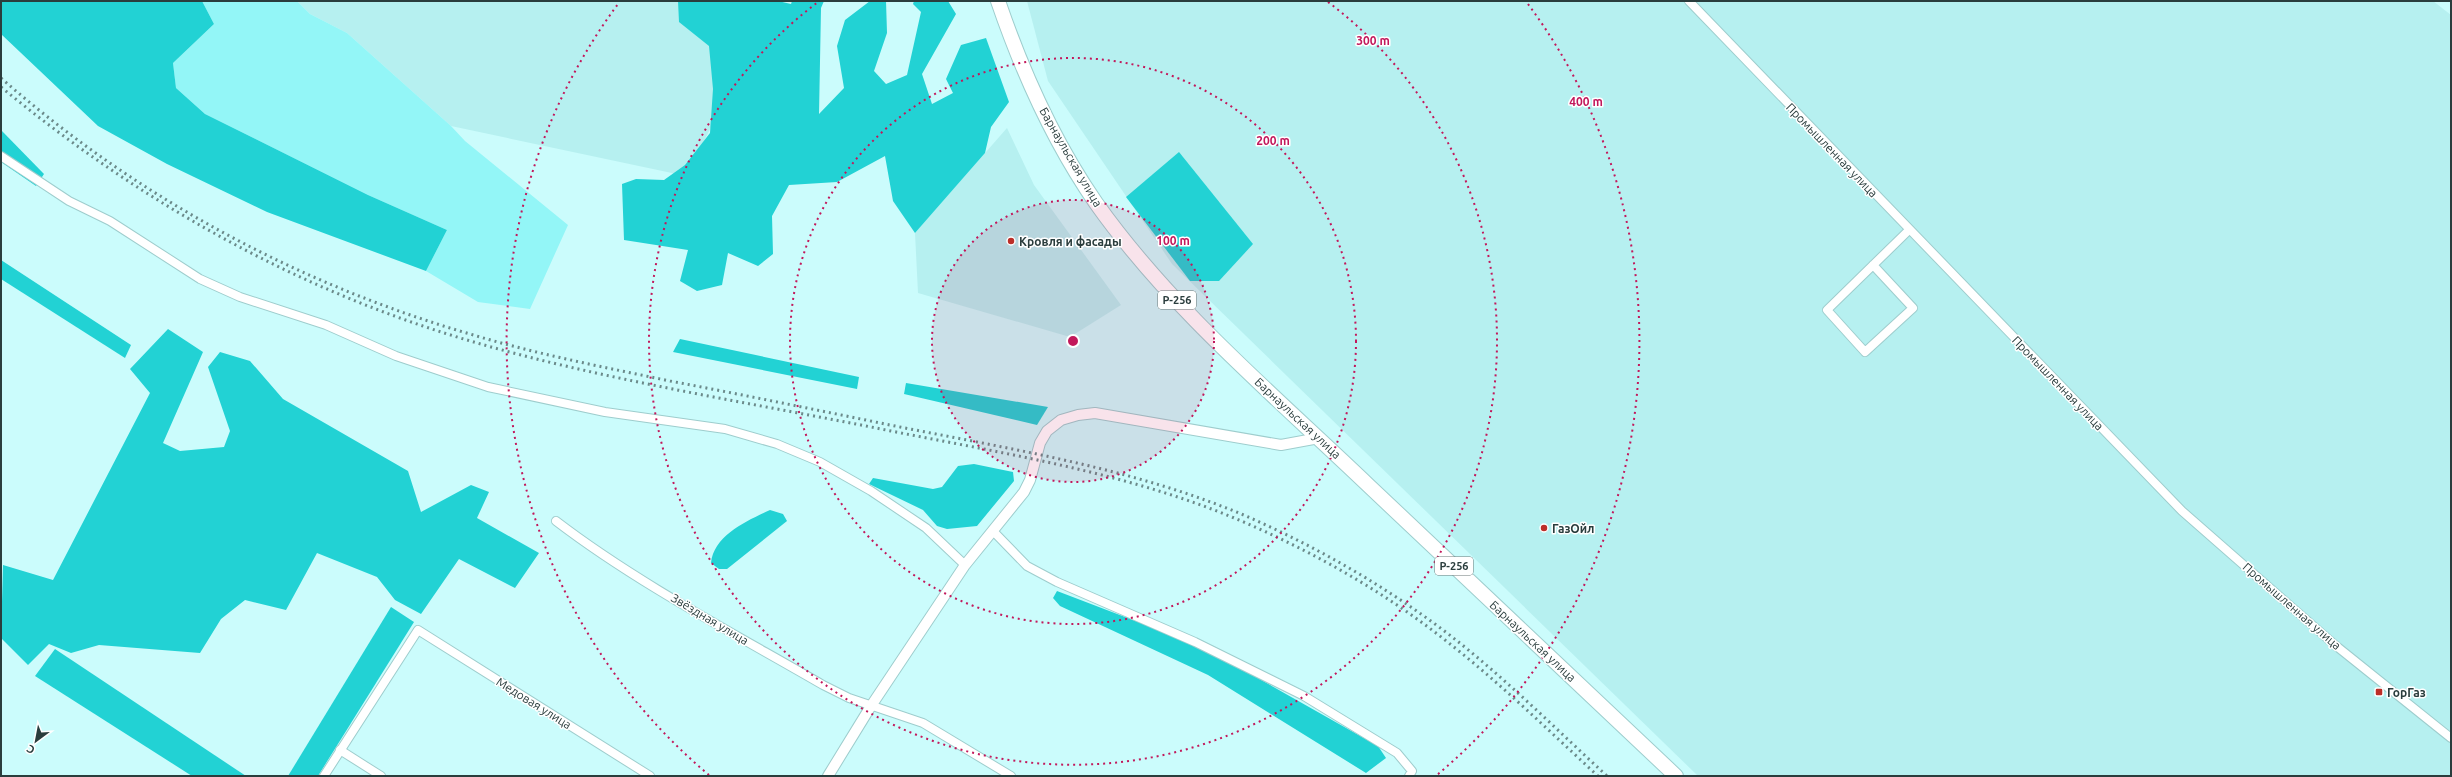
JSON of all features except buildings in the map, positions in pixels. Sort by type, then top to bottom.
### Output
[{"type":"highway","name":"Барнаульская улица","points":[[998,1],[1010,36],[1037,99],[1059,142],[1095,201],[1159,281],[1237,360],[1676,776]]},
{"type":"street","name":"Промышленная улица","points":[[1689,1],[2182,511],[2335,645],[2451,738]]},
{"type":"street","points":[[1,156],[68,201],[110,221],[200,279],[240,297],[326,324],[396,356],[488,387],[604,412],[725,429],[777,444],[820,462],[871,492],[926,528],[965,565]]},
{"type":"street","points":[[1873,265],[1913,308],[1865,352],[1827,310],[1873,265],[1909,230]]},
{"type":"street","points":[[828,776],[871,706],[965,565],[1024,492],[1030,480],[1040,443],[1047,431],[1061,420],[1078,415],[1095,413],[1281,445],[1319,438]]},
{"type":"street","name":"Звёздная улица","points":[[556,521],[591,547],[738,636],[823,685],[871,706],[924,723],[1011,776]]},
{"type":"street","points":[[993,531],[1027,566],[1057,582],[1194,642],[1304,696],[1397,753],[1412,771],[1409,776]]},
{"type":"street","name":"Медовая улица","points":[[340,750],[418,630],[650,776]]},
{"type":"street","points":[[324,776],[340,750],[381,776]]},
{"type":"shaded area","points":[[1,1],[202,1],[214,24],[173,63],[176,88],[205,114],[368,195],[447,230],[426,271],[267,212],[167,164],[98,126],[1,34]]},
{"type":"shaded area","points":[[202,1],[297,1],[310,14],[347,33],[451,126],[465,141],[568,225],[530,309],[478,302],[426,271],[447,230],[368,195],[205,114],[176,88],[173,63],[214,24]]},
{"type":"shaded area","points":[[297,1],[776,1],[686,176],[451,126],[347,33],[310,14]]},
{"type":"shaded area","points":[[678,1],[778,1],[791,4],[792,1],[824,1],[821,8],[819,114],[844,88],[837,46],[845,20],[870,1],[886,1],[887,33],[874,71],[886,84],[907,75],[921,12],[913,4],[914,1],[948,1],[956,14],[922,74],[932,104],[953,93],[946,79],[961,45],[986,38],[1009,102],[991,127],[985,153],[915,233],[893,201],[885,156],[837,182],[789,185],[772,216],[773,254],[758,266],[728,253],[722,285],[697,291],[680,281],[688,250],[624,240],[622,184],[636,179],[664,180],[685,165],[710,133],[713,89],[709,46],[679,22]]},
{"type":"shaded area","points":[[1027,1],[2433,1],[2451,15],[2451,776],[1698,776],[1172,264],[1048,81]]},
{"type":"shaded area","points":[[1007,128],[1034,185],[1121,305],[1070,337],[918,293],[915,233]]},
{"type":"shaded area","points":[[1,130],[44,174],[36,186],[1,162]]},
{"type":"shaded area","points":[[1179,152],[1253,244],[1219,281],[1190,281],[1126,197]]},
{"type":"shaded area","points":[[1,260],[131,345],[125,358],[1,279]]},
{"type":"shaded area","points":[[168,329],[203,352],[163,443],[180,451],[224,447],[230,431],[208,367],[220,352],[250,361],[283,399],[408,471],[421,512],[471,485],[489,492],[477,518],[539,553],[515,588],[459,559],[421,614],[395,600],[377,577],[317,553],[286,610],[245,600],[221,619],[200,653],[99,645],[71,653],[49,644],[28,665],[1,638],[3,565],[53,580],[150,393],[130,369]]},
{"type":"shaded area","points":[[680,339],[859,377],[857,389],[673,352]]},
{"type":"shaded area","points":[[906,383],[1048,407],[1037,425],[904,394]]},
{"type":"shaded area","points":[[974,464],[1013,472],[1014,481],[977,526],[947,529],[937,526],[923,510],[869,484],[873,478],[933,489],[942,487],[958,466]]},
{"type":"shaded area","points":[[770,510],[783,514],[787,521],[727,569],[719,569],[711,563],[713,553],[718,544],[725,537],[742,524]]},
{"type":"shaded area","points":[[1057,591],[1201,646],[1378,746],[1386,758],[1366,773],[1208,675],[1060,606],[1053,598]]},
{"type":"shaded area","points":[[391,607],[414,622],[318,776],[288,776]]},
{"type":"shaded area","points":[[55,649],[246,776],[192,776],[35,676]]},
{"type":"railway","points":[[1,78],[53,121],[107,161],[163,198],[221,232],[281,262],[343,290],[406,313],[470,334],[570,360],[1026,452],[1115,472],[1203,499],[1246,516],[1299,541],[1350,568],[1399,599],[1447,633],[1488,667],[1607,776]]},
{"type":"railway","points":[[1,87],[54,129],[108,167],[164,204],[221,237],[280,268],[341,295],[403,319],[467,340],[517,354],[618,378],[970,446],[1110,477],[1202,505],[1246,523],[1324,561],[1349,575],[1422,622],[1485,672],[1598,776]]},
{"type":"place","name":"Кровля и фасады","points":[[1011,241]]},
{"type":"place","name":"ГазОйл","points":[[1544,528]]},
{"type":"place","name":"ГорГаз","points":[[2379,692]]}]
